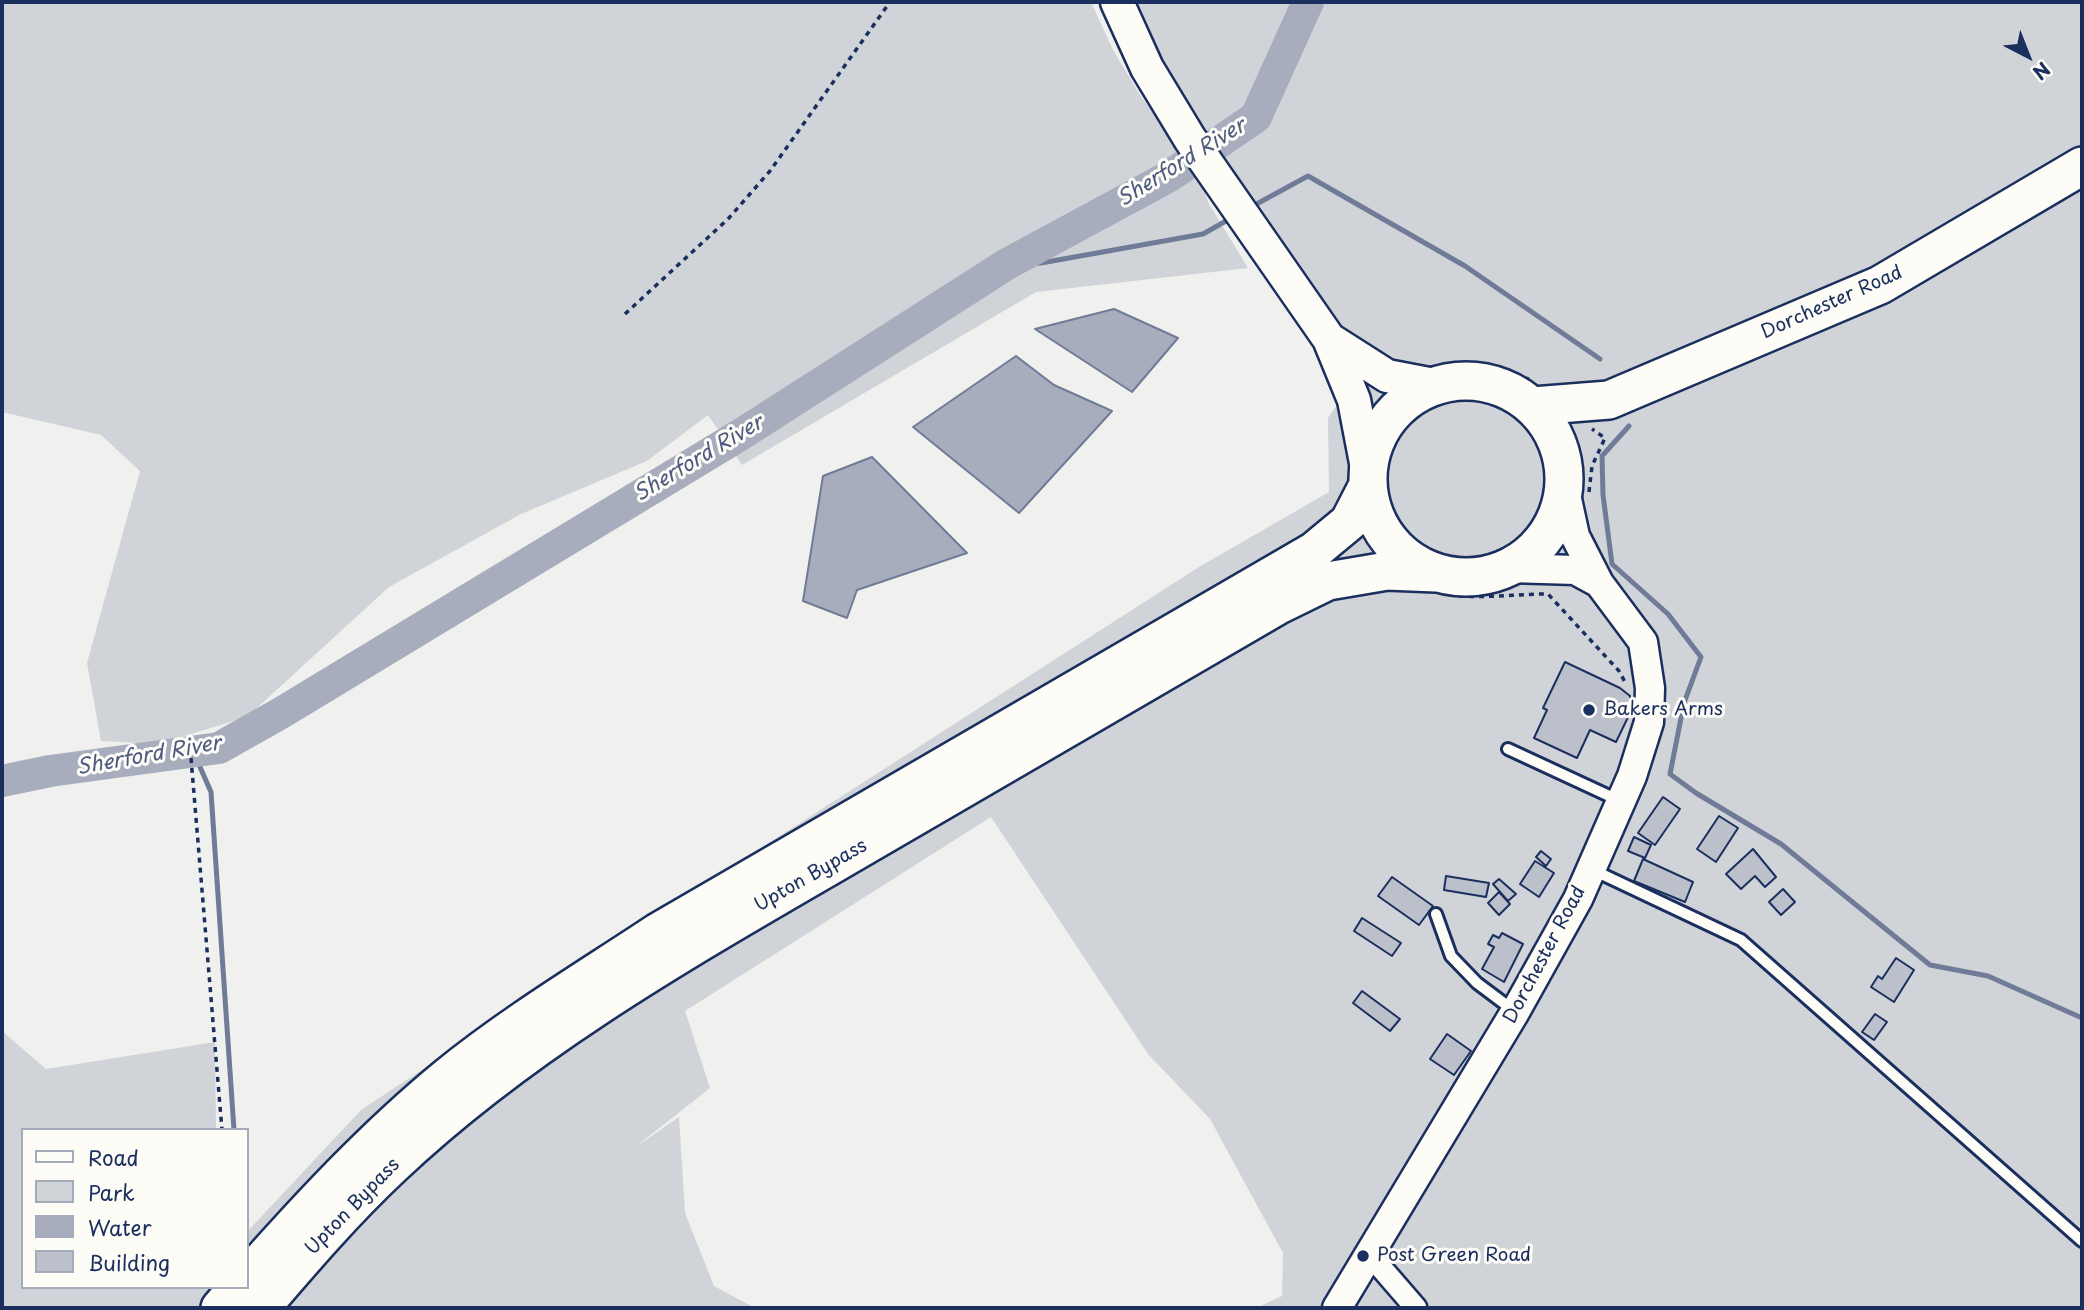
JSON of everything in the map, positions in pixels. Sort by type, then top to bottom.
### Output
[{"type":"highway","name":"Dorchester Road","points":[[1535,394],[1600,421],[1880,285],[2082,166]]},
{"type":"highway","points":[[1564,475],[1553,431],[1535,394],[1512,391],[1486,382],[1436,375],[1384,424],[1373,443],[1367,477],[1372,510],[1389,540],[1439,584],[1461,578],[1486,576],[1510,568],[1537,548],[1556,521],[1564,475],[1600,421]]},
{"type":"highway","name":"Upton Bypass","points":[[248,1276],[366,1151],[447,1077],[657,932],[1314,551],[1349,522],[1367,477]]},
{"type":"highway","name":"Upton Bypass","points":[[261,1308],[334,1223],[393,1164],[457,1110],[566,1029],[671,959],[1277,606],[1328,581],[1387,570],[1439,584]]},
{"type":"highway","points":[[220,1308],[236,1289]]},
{"type":"main road","points":[[1117,2],[1147,68],[1190,139],[1329,339],[1354,400],[1367,477]]},
{"type":"main road","points":[[1329,339],[1382,374],[1436,375]]},
{"type":"main road","name":"Dorchester Road","points":[[1337,1308],[1371,1256],[1515,1012],[1578,899],[1621,802],[1650,722],[1650,688],[1643,642],[1599,583],[1575,536],[1564,475]]},
{"type":"main road","points":[[1510,568],[1575,570],[1599,583]]},
{"type":"street","points":[[1371,1256],[1416,1308]]},
{"type":"lane","points":[[1508,749],[1621,802]]},
{"type":"lane","points":[[1590,869],[1741,940],[2082,1241]]},
{"type":"lane","points":[[1436,914],[1451,957],[1477,983],[1515,1012]]},
{"type":"path","points":[[625,314],[728,219],[770,171],[890,2]]},
{"type":"path","points":[[1436,375],[1467,363],[1535,394]]},
{"type":"path","points":[[1439,584],[1475,598],[1505,593],[1548,594],[1619,671],[1631,692]]},
{"type":"path","points":[[191,758],[222,1128]]},
{"type":"green space","points":[[2,2],[1091,2],[1113,50],[1140,95],[1198,175],[1209,204],[1248,268],[1036,292],[742,465],[708,415],[647,461],[521,514],[389,587],[247,717],[158,744],[101,741],[87,663],[140,471],[101,435],[2,412]]},
{"type":"green space","points":[[1129,2],[2082,2],[2082,1308],[1256,1308],[1282,1296],[1283,1253],[1210,1119],[1148,1054],[991,817],[685,1011],[710,1088],[634,1148],[679,1117],[685,1213],[714,1286],[755,1308],[2,1308],[2,1031],[46,1069],[215,1042],[216,1128],[21,1128],[21,1289],[248,1289],[248,1231],[361,1110],[655,916],[1199,567],[1329,492],[1328,418],[1376,350],[1353,346],[1170,92]]},
{"type":"water","points":[[1114,309],[1178,338],[1132,392],[1035,329]]},
{"type":"water","points":[[1016,356],[1054,385],[1112,411],[1019,513],[913,427]]},
{"type":"water","points":[[872,457],[967,553],[857,590],[847,618],[803,601],[823,476]]},
{"type":"building","name":"Bakers Arms","points":[[1565,662],[1620,688],[1630,696],[1631,711],[1616,742],[1590,730],[1577,758],[1534,738],[1547,710],[1543,708]]},
{"type":"building","points":[[1663,797],[1680,809],[1655,845],[1638,833]]},
{"type":"building","points":[[1719,816],[1738,828],[1716,862],[1697,849]]},
{"type":"building","points":[[1634,837],[1651,845],[1645,858],[1628,851]]},
{"type":"building","points":[[1753,849],[1776,877],[1765,887],[1755,876],[1741,889],[1726,874]]},
{"type":"building","points":[[1541,851],[1551,859],[1546,866],[1536,857]]},
{"type":"building","points":[[1643,859],[1693,882],[1685,902],[1634,881]]},
{"type":"building","points":[[1535,861],[1554,873],[1539,897],[1520,884]]},
{"type":"building","points":[[1446,876],[1489,883],[1486,897],[1444,890]]},
{"type":"building","points":[[1392,877],[1433,906],[1419,925],[1378,896]]},
{"type":"building","points":[[1499,879],[1516,894],[1508,901],[1493,884]]},
{"type":"building","points":[[1783,889],[1795,902],[1781,915],[1769,902]]},
{"type":"building","points":[[1499,892],[1510,904],[1499,915],[1488,903]]},
{"type":"building","points":[[1362,918],[1401,943],[1392,956],[1354,931]]},
{"type":"building","points":[[1502,933],[1523,944],[1504,982],[1482,969],[1494,947],[1488,944],[1493,935],[1499,938]]},
{"type":"building","points":[[1896,958],[1914,970],[1894,1002],[1871,987],[1878,976],[1882,979]]},
{"type":"building","points":[[1362,991],[1400,1019],[1390,1031],[1353,1003]]},
{"type":"building","points":[[1875,1014],[1887,1022],[1874,1040],[1862,1032]]},
{"type":"building","points":[[1447,1034],[1471,1051],[1454,1075],[1430,1059]]},
{"type":"waterway","name":"Sherford River","points":[[2,781],[50,771],[219,748],[281,713],[740,435],[1007,264],[1168,177],[1256,117],[1308,2]]},
{"type":"waterway","points":[[1251,207],[1308,176],[1465,266],[1600,359]]},
{"type":"waterway","points":[[1007,264],[1041,263],[1203,234],[1233,217]]},
{"type":"waterway","points":[[1629,426],[1602,456],[1603,495],[1612,564],[1668,614],[1701,657],[1684,703],[1670,774],[1696,793],[1781,844],[1930,965],[1988,976],[2082,1018]]},
{"type":"waterway","points":[[193,751],[211,792],[234,1128]]},
{"type":"place","name":"Bakers Arms","points":[[1589,710]]},
{"type":"place","name":"Post Green Road","points":[[1363,1256]]}]
